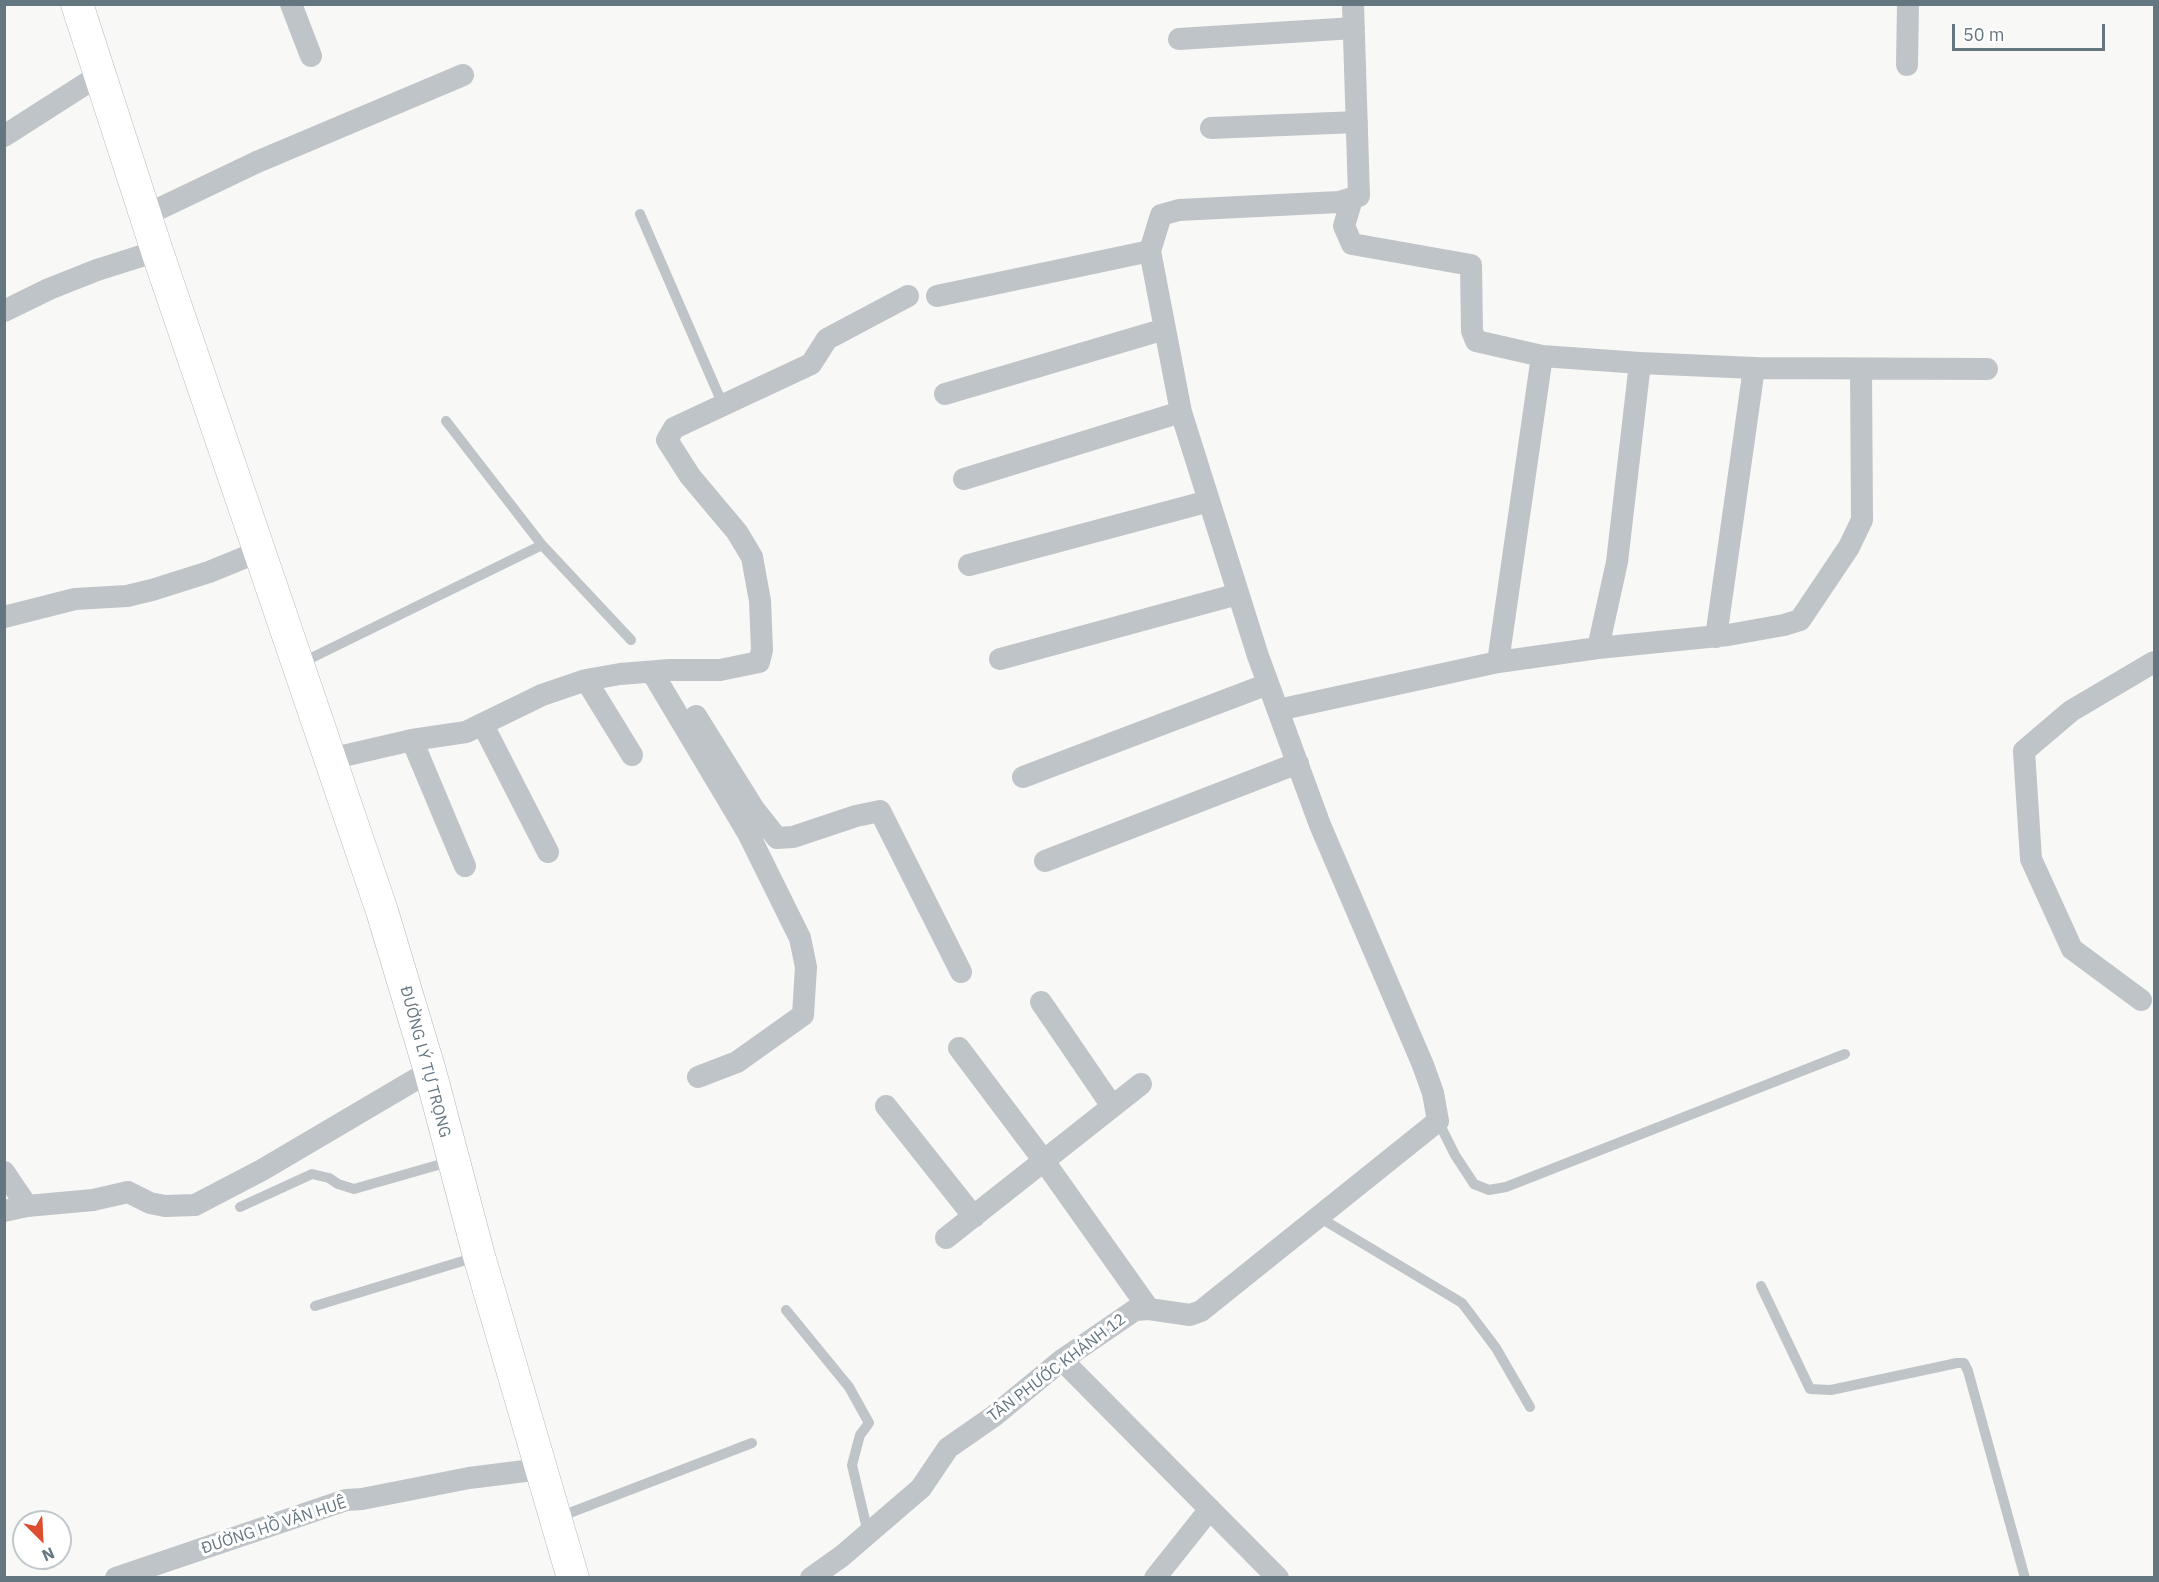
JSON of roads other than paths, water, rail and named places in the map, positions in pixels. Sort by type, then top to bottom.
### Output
[{"type":"main road","name":"ĐƯỜNG LÝ TỰ TRỌNG","points":[[77,4],[258,552],[299,664],[382,911],[430,1071],[452,1161],[573,1578]]},
{"type":"street","points":[[291,4],[311,56]]},
{"type":"street","points":[[959,1048],[1044,1161],[1149,1309],[1163,1313],[1190,1315],[1201,1311],[1438,1121],[1433,1093],[1423,1065],[1320,825],[1268,684],[1238,594],[1181,412],[1150,251],[1161,215],[1179,210],[1339,202],[1359,196],[1353,4]]},
{"type":"street","points":[[1907,65],[1908,4]]},
{"type":"street","points":[[1179,39],[1354,28]]},
{"type":"street","points":[[4,136],[101,74]]},
{"type":"street","points":[[146,215],[257,162],[463,75]]},
{"type":"street","points":[[1211,128],[1357,122]]},
{"type":"street","points":[[1352,199],[1344,226],[1352,244],[1471,265],[1472,332],[1476,340],[1542,356],[1640,363],[1754,369],[1987,369]]},
{"type":"street","points":[[4,311],[58,285],[157,251]]},
{"type":"street","points":[[937,296],[1150,251]]},
{"type":"street","points":[[330,759],[412,740],[466,732],[542,695],[586,680],[661,671],[720,670],[759,662],[762,651],[759,601],[752,558],[737,532],[690,476],[667,440],[674,428],[811,364],[827,339],[908,296]]},
{"type":"street","points":[[945,394],[1165,329]]},
{"type":"street","points":[[1498,662],[1542,356]]},
{"type":"street","points":[[1598,648],[1617,562],[1640,363]]},
{"type":"street","points":[[1716,637],[1754,369]]},
{"type":"street","points":[[1278,711],[1498,662],[1598,648],[1716,637],[1800,620],[1849,547],[1862,520],[1861,370]]},
{"type":"street","points":[[964,479],[1181,412]]},
{"type":"street","points":[[969,565],[1209,501]]},
{"type":"street","points":[[4,617],[75,599],[127,596],[152,590],[209,572],[258,552]]},
{"type":"street","points":[[1000,660],[1238,594]]},
{"type":"street","points":[[2141,1000],[2072,949],[2031,859],[2024,751],[2072,711],[2154,662]]},
{"type":"street","points":[[661,671],[754,809],[777,838],[793,837],[856,816],[880,811],[961,972]]},
{"type":"street","points":[[661,671],[748,833],[800,938],[806,967],[803,1015],[737,1062],[698,1077]]},
{"type":"street","points":[[586,680],[632,755]]},
{"type":"street","points":[[1023,777],[1268,684]]},
{"type":"street","points":[[483,725],[548,852]]},
{"type":"street","points":[[412,740],[465,866]]},
{"type":"street","points":[[1045,861],[1298,763]]},
{"type":"street","points":[[1041,1002],[1112,1106]]},
{"type":"street","points":[[4,1211],[27,1206],[93,1200],[128,1192],[150,1203],[165,1206],[195,1205],[262,1170],[430,1071]]},
{"type":"street","points":[[946,1238],[1141,1083]]},
{"type":"street","points":[[886,1106],[974,1217]]},
{"type":"street","points":[[4,1172],[27,1206]]},
{"type":"street","name":"TÂN PHƯỚC KHÁNH 12","points":[[811,1578],[842,1556],[921,1488],[948,1448],[994,1416],[1062,1360],[1135,1310],[1149,1309]]},
{"type":"street","points":[[1062,1360],[1278,1578]]},
{"type":"street","name":"ĐƯỜNG HỒ VĂN HUÊ","points":[[116,1578],[346,1500],[362,1499],[469,1478],[541,1469]]},
{"type":"street","points":[[1155,1578],[1210,1509]]},
{"type":"lane","points":[[640,214],[723,405]]},
{"type":"lane","points":[[446,421],[542,545],[631,640]]},
{"type":"lane","points":[[299,664],[542,545]]},
{"type":"lane","points":[[1438,1121],[1455,1155],[1474,1184],[1489,1190],[1506,1187],[1845,1054]]},
{"type":"lane","points":[[240,1207],[312,1174],[354,1189],[452,1161]]},
{"type":"lane","points":[[1317,1216],[1462,1303],[1496,1348],[1530,1407]]},
{"type":"lane","points":[[315,1306],[479,1256]]},
{"type":"lane","points":[[1761,1286],[1810,1389],[1831,1390],[1964,1363],[2025,1578]]},
{"type":"lane","points":[[786,1310],[849,1387],[869,1423],[860,1435],[852,1465],[868,1533]]},
{"type":"lane","points":[[557,1518],[752,1443]]}]
